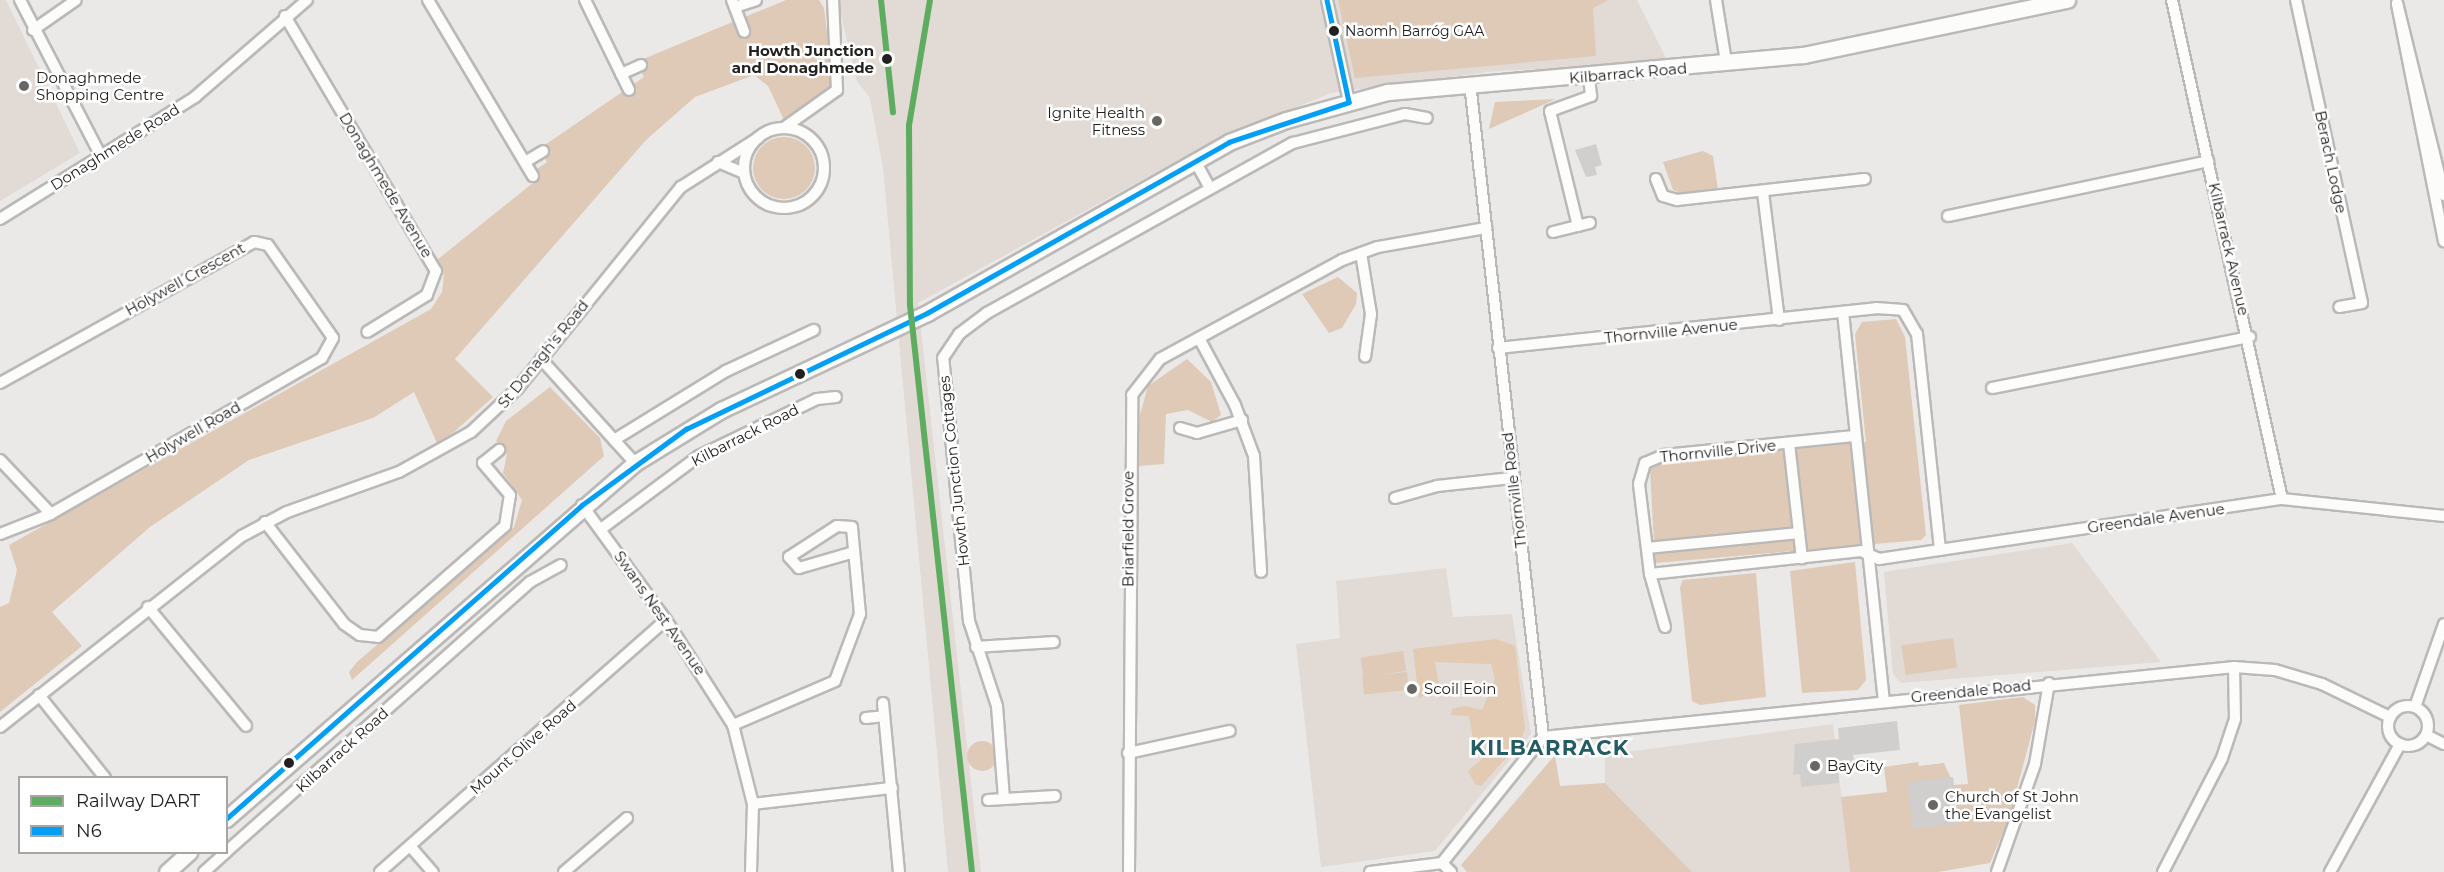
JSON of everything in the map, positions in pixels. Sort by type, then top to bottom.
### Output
[{"type":"main road","name":"Kilbarrack Road","points":[[228,817],[582,505],[635,463],[721,410],[927,313],[1195,161],[1286,120],[1349,102],[1470,83],[1589,77],[1859,46],[2067,0]]},
{"type":"main road","points":[[166,872],[187,854]]},
{"type":"street","points":[[20,0],[33,30],[101,156]]},
{"type":"street","points":[[33,30],[76,0]]},
{"type":"street","name":"Donaghmede Road","points":[[0,219],[195,97],[285,16],[307,0]]},
{"type":"street","points":[[428,0],[533,176]]},
{"type":"street","points":[[585,0],[629,90]]},
{"type":"street","points":[[744,32],[734,4],[756,0]]},
{"type":"street","name":"St Donagh's Road","points":[[0,727],[147,607],[265,522],[399,472],[451,445],[496,412],[666,204],[718,162],[758,138],[785,128],[837,90],[833,0]]},
{"type":"street","points":[[1327,0],[1349,102]]},
{"type":"street","points":[[1716,0],[1726,62]]},
{"type":"street","name":"Kilbarrack Avenue","points":[[2172,0],[2250,337],[2282,499]]},
{"type":"street","name":"Berach Lodge","points":[[2296,0],[2362,303],[2339,307]]},
{"type":"street","points":[[2397,2],[2444,195]]},
{"type":"street","points":[[2397,2],[2444,241]]},
{"type":"street","name":"Donaghmede Avenue","points":[[285,16],[436,271],[427,295],[367,332]]},
{"type":"street","points":[[621,74],[641,65]]},
{"type":"street","points":[[1578,226],[1550,111],[1590,96],[1589,77]]},
{"type":"street","name":"Thornville Road","points":[[1470,83],[1512,478],[1543,737]]},
{"type":"street","points":[[1195,161],[1209,186],[1293,143],[1342,127],[1405,114],[1427,118]]},
{"type":"street","points":[[758,138],[745,159],[744,172],[755,196],[778,208],[814,195],[825,172],[819,146],[810,136],[785,128]]},
{"type":"street","points":[[525,162],[543,152]]},
{"type":"street","points":[[1948,216],[2208,161]]},
{"type":"street","points":[[718,162],[744,172]]},
{"type":"street","points":[[1656,179],[1663,196],[1677,200],[1865,179]]},
{"type":"street","name":"Howth Junction Cottages","points":[[1004,799],[997,706],[976,647],[943,358],[959,334],[987,313],[1209,186]]},
{"type":"street","points":[[1763,192],[1779,320]]},
{"type":"street","points":[[1553,232],[1590,223]]},
{"type":"street","name":"Briarfield Grove","points":[[1129,872],[1132,395],[1160,359],[1361,253],[1486,228]]},
{"type":"street","name":"Holywell Crescent","points":[[0,384],[254,242],[268,245],[284,266],[327,325],[331,344]]},
{"type":"street","points":[[1361,253],[1371,314],[1365,357]]},
{"type":"street","name":"Thornville Avenue","points":[[1498,348],[1892,308],[1914,322],[1940,550]]},
{"type":"street","points":[[1843,312],[1854,436],[1870,555],[1884,700]]},
{"type":"street","points":[[614,440],[726,371],[814,330]]},
{"type":"street","points":[[1992,388],[2250,337]]},
{"type":"street","points":[[1199,338],[1242,420],[1254,456],[1261,572]]},
{"type":"street","name":"Holywell Road","points":[[0,534],[51,514],[322,358],[331,344]]},
{"type":"street","points":[[541,359],[635,463]]},
{"type":"street","name":"Kilbarrack Road","points":[[601,529],[699,456],[817,399],[836,397]]},
{"type":"street","points":[[1180,428],[1197,433],[1242,420]]},
{"type":"street","name":"Thornville Drive","points":[[1665,627],[1650,574],[1639,484],[1645,463],[1664,455],[1854,436]]},
{"type":"street","points":[[1789,443],[1802,558]]},
{"type":"street","points":[[265,522],[344,624],[360,635],[378,637],[506,526],[510,495],[483,463],[499,450]]},
{"type":"street","points":[[0,460],[51,514]]},
{"type":"street","points":[[1395,498],[1437,486],[1512,478]]},
{"type":"street","name":"Greendale Avenue","points":[[1650,574],[1802,558],[1870,555],[1879,559],[2282,499],[2444,516]]},
{"type":"street","name":"Swans Nest Avenue","points":[[582,505],[666,620],[733,725],[753,804],[752,872]]},
{"type":"street","points":[[733,725],[835,681],[860,614],[854,552],[848,523],[789,557],[799,567],[854,552]]},
{"type":"street","points":[[1647,548],[1799,533]]},
{"type":"street","name":"Kilbarrack Road","points":[[228,850],[530,582],[561,565]]},
{"type":"street","points":[[147,607],[246,726]]},
{"type":"street","name":"Mount Olive Road","points":[[380,872],[666,620]]},
{"type":"street","points":[[2415,707],[2444,624]]},
{"type":"street","points":[[442,629],[458,647]]},
{"type":"street","points":[[976,647],[1054,642]]},
{"type":"street","points":[[2163,872],[2222,758],[2235,718],[2234,667]]},
{"type":"street","name":"Greendale Road","points":[[1543,737],[2049,683],[2234,667],[2275,670],[2322,684],[2390,717]]},
{"type":"street","points":[[1997,872],[2036,764],[2049,683]]},
{"type":"street","points":[[39,695],[104,776]]},
{"type":"street","points":[[883,703],[892,788],[895,872]]},
{"type":"street","points":[[2401,707],[2415,707],[2427,719],[2426,735],[2415,744],[2400,744],[2389,732],[2390,717],[2401,707]]},
{"type":"street","points":[[866,718],[884,716]]},
{"type":"street","points":[[1128,753],[1230,731]]},
{"type":"street","points":[[2426,735],[2444,744]]},
{"type":"street","points":[[1370,872],[1442,863],[1543,737]]},
{"type":"street","points":[[2330,872],[2400,744]]},
{"type":"street","points":[[753,804],[892,788]]},
{"type":"street","points":[[988,800],[1055,796]]},
{"type":"street","points":[[564,872],[627,818]]},
{"type":"street","points":[[410,846],[434,872]]},
{"type":"street","name":"Kilbarrack Road","points":[[204,872],[224,854]]},
{"type":"street","points":[[1442,863],[1451,872]]},
{"type":"shaded area","name":"Donaghmede Shopping Centre","points":[[0,0],[6,0],[80,153],[0,201]]},
{"type":"shaded area","points":[[786,0],[819,0],[824,8],[833,78],[827,94],[784,120],[768,86],[754,75],[695,97],[646,140],[455,359],[493,397],[454,432],[437,443],[414,392],[373,418],[249,460],[150,527],[52,612],[82,646],[0,712],[0,607],[9,603],[17,570],[9,545],[431,309],[442,292],[444,275],[437,260],[534,182],[534,171],[547,162],[539,149],[644,77],[636,62]]},
{"type":"shaded area","points":[[837,0],[1637,0],[1669,64],[1495,71],[1331,93],[1207,144],[918,303],[981,872],[948,872],[883,168],[870,98],[857,81]]},
{"type":"shaded area","name":"Naomh Barróg GAA","points":[[1338,0],[1609,0],[1593,8],[1596,56],[1355,78]]},
{"type":"shaded area","points":[[1556,99],[1489,129],[1495,102]]},
{"type":"shaded area","points":[[784,137],[796,139],[806,146],[813,156],[815,168],[813,180],[806,190],[796,197],[784,199],[772,197],[762,190],[755,180],[753,168],[755,156],[762,146],[772,139]]},
{"type":"shaded area","points":[[1703,151],[1713,156],[1718,190],[1686,195],[1673,190],[1663,162]]},
{"type":"shaded area","points":[[1338,277],[1357,293],[1356,304],[1342,328],[1329,333],[1302,294]]},
{"type":"shaded area","points":[[1896,319],[1905,337],[1926,535],[1921,540],[1655,563],[1650,469],[1663,462],[1866,442],[1855,334],[1862,322]]},
{"type":"shaded area","points":[[1187,359],[1211,382],[1221,415],[1212,422],[1188,410],[1166,414],[1164,464],[1139,466],[1139,418],[1148,386]]},
{"type":"shaded area","points":[[550,387],[600,438],[604,456],[352,680],[349,672],[357,662],[514,527],[522,500],[503,473],[507,454],[496,441],[506,421]]},
{"type":"shaded area","points":[[2072,543],[2161,662],[1901,683],[1893,674],[1884,572]]},
{"type":"shaded area","points":[[1855,562],[1866,680],[1858,690],[1802,693],[1790,571]]},
{"type":"shaded area","name":"Scoil Eoin","points":[[1446,568],[1453,617],[1512,614],[1531,734],[1435,851],[1321,867],[1296,644],[1340,638],[1336,581]]},
{"type":"shaded area","points":[[1756,573],[1766,697],[1700,705],[1692,701],[1680,587],[1683,580]]},
{"type":"shaded area","points":[[1953,638],[1957,668],[1906,675],[1902,645]]},
{"type":"shaded area","points":[[1496,639],[1515,646],[1525,728],[1521,741],[1481,786],[1475,784],[1468,771],[1490,752],[1488,746],[1473,738],[1469,716],[1451,715],[1452,709],[1465,706],[1482,710],[1495,679],[1491,664],[1435,662],[1439,685],[1419,699],[1413,649]]},
{"type":"shaded area","points":[[1403,651],[1406,671],[1364,677],[1361,658]]},
{"type":"shaded area","points":[[1407,672],[1409,690],[1364,695],[1362,677]]},
{"type":"shaded area","points":[[2023,697],[2035,705],[2035,721],[2009,818],[1990,863],[1938,872],[1850,872],[1841,797],[1887,792],[1884,767],[1918,762],[1919,766],[1944,763],[1954,785],[1968,784],[1959,705]]},
{"type":"shaded area","points":[[1833,724],[1850,872],[1692,872],[1605,783],[1605,755]]},
{"type":"shaded area","points":[[982,741],[992,746],[997,756],[992,766],[982,771],[972,766],[967,756],[972,746]]},
{"type":"shaded area","points":[[1555,755],[1560,786],[1605,783],[1692,872],[1467,872],[1461,865]]},
{"type":"building","points":[[1596,144],[1602,165],[1595,167],[1597,175],[1586,177],[1575,150]]},
{"type":"building","points":[[1897,721],[1900,750],[1853,755],[1855,767],[1838,769],[1839,783],[1801,787],[1800,774],[1793,775],[1795,744],[1839,739],[1838,728]]},
{"type":"building","name":"Church of St John the Evangelist","points":[[1953,777],[1959,824],[1913,829],[1907,783]]},
{"type":"rail line","name":"DART","points":[[881,0],[893,112]]},
{"type":"rail line","name":"DART","points":[[930,0],[909,125],[910,305],[972,872]]},
{"type":"transit line","name":"N6","points":[[1327,0],[1349,102]]},
{"type":"transit line","name":"N6","points":[[228,817],[582,505],[686,429],[927,313],[1229,142],[1349,102]]},
{"type":"place","name":"Naomh Barróg GAA","points":[[1334,31]]},
{"type":"place","name":"Howth Junction and Donaghmede","points":[[887,59]]},
{"type":"place","name":"Donaghmede Shopping Centre","points":[[24,86]]},
{"type":"place","name":"Ignite Health Fitness","points":[[1157,121]]},
{"type":"place","name":"Scoil Eoin","points":[[1412,689]]},
{"type":"place","name":"BayCity","points":[[1815,766]]},
{"type":"place","name":"Church of St John the Evangelist","points":[[1933,805]]},
{"type":"district","name":"KILBARRACK","points":[[1550,748]]}]
